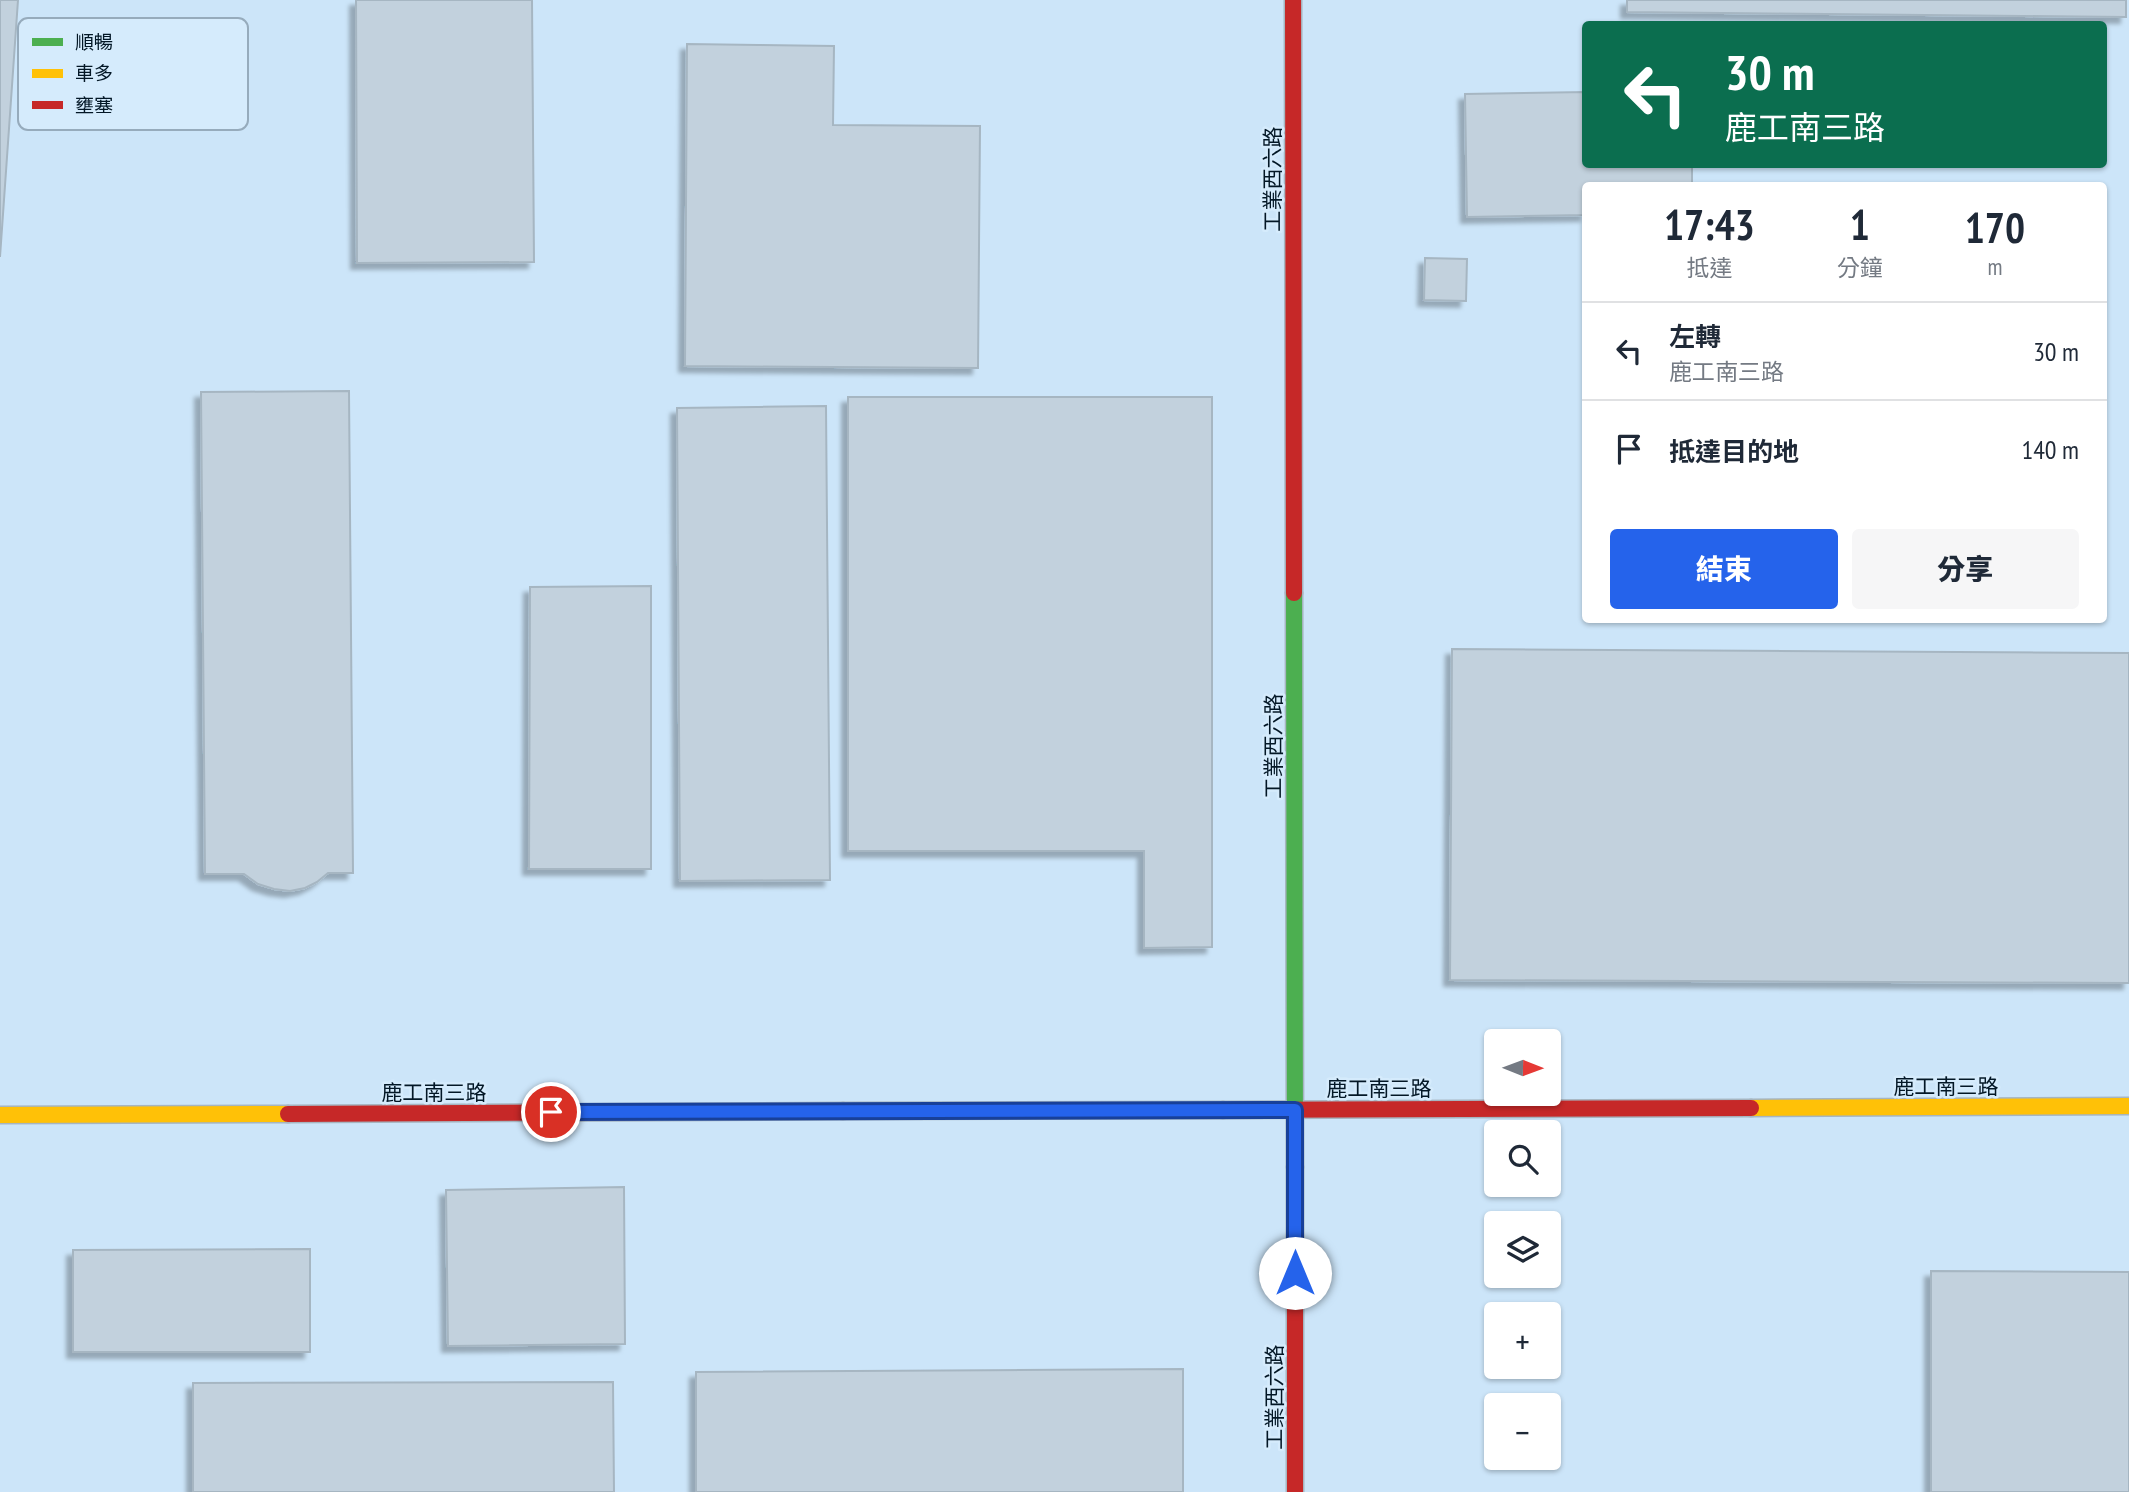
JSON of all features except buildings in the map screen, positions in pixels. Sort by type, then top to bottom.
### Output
[{"type":"street","name":"工業西六路","points":[[1293,0],[1295,1492]]},
{"type":"street","name":"鹿工南三路","points":[[0,1115],[2129,1106]]},
{"type":"shaded area","points":[[0,0],[2129,0],[2129,1492],[0,1492]]},
{"type":"traffic: fast","points":[[1294,593],[1295,1167]]},
{"type":"traffic: fast","points":[[843,1111],[1223,1110]]},
{"type":"traffic: slow","points":[[1751,1108],[2129,1106]]},
{"type":"traffic: slow","points":[[0,1115],[288,1114]]},
{"type":"traffic: jam","points":[[1293,0],[1294,593]]},
{"type":"traffic: jam","points":[[1223,1110],[1751,1108]]},
{"type":"traffic: jam","points":[[288,1114],[843,1111]]},
{"type":"traffic: jam","points":[[1295,1167],[1295,1492]]},
{"type":"route","points":[[551,1112],[1295,1110],[1295,1273]]}]
